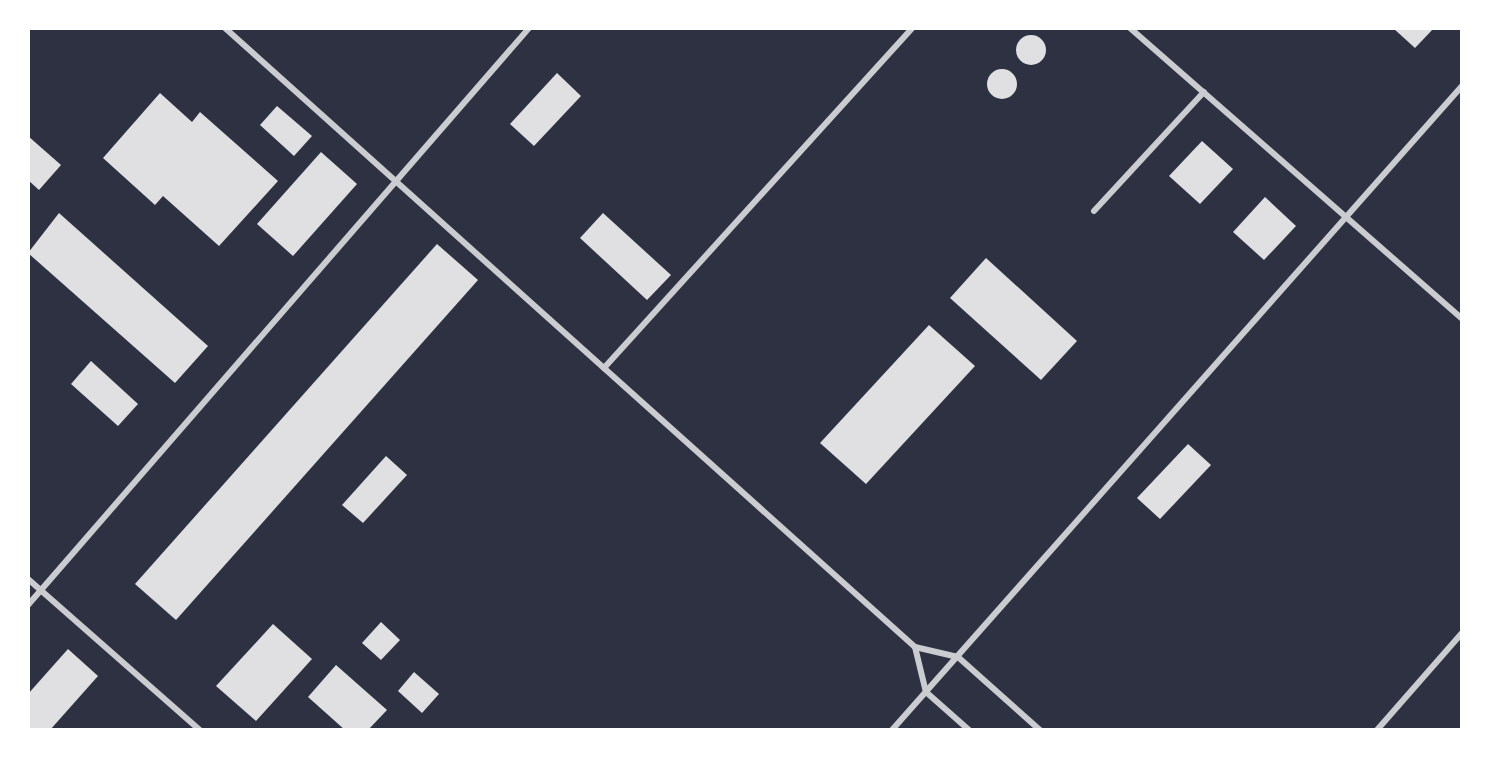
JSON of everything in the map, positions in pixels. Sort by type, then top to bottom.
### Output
[{"type":"lane","points":[[225,28],[396,178],[915,647],[958,657],[1040,730]]},
{"type":"lane","points":[[28,605],[529,28]]},
{"type":"lane","points":[[604,368],[912,28]]},
{"type":"lane","points":[[1130,28],[1462,319]]},
{"type":"lane","points":[[892,730],[1344,215],[1462,86]]},
{"type":"lane","points":[[1094,211],[1204,92]]},
{"type":"lane","points":[[28,579],[200,730]]},
{"type":"lane","points":[[1377,730],[1462,633]]},
{"type":"lane","points":[[915,647],[926,692],[969,730]]},
{"type":"building","points":[[1393,28],[1434,28],[1415,48]]},
{"type":"building","points":[[1031,35],[1042,39],[1046,50],[1042,61],[1031,65],[1020,61],[1016,50],[1020,39]]},
{"type":"building","points":[[1002,69],[1013,73],[1017,84],[1013,95],[1002,99],[991,95],[987,84],[991,73]]},
{"type":"building","points":[[557,73],[581,96],[534,146],[510,124]]},
{"type":"building","points":[[160,93],[192,122],[200,112],[278,181],[219,246],[163,196],[155,205],[103,158]]},
{"type":"building","points":[[277,106],[312,136],[294,156],[260,125]]},
{"type":"building","points":[[28,136],[61,165],[39,190],[28,180]]},
{"type":"building","points":[[1202,141],[1233,169],[1200,204],[1169,176]]},
{"type":"building","points":[[321,152],[357,184],[293,256],[257,224]]},
{"type":"building","points":[[1265,197],[1296,226],[1264,260],[1233,232]]},
{"type":"building","points":[[59,213],[208,346],[175,383],[28,253]]},
{"type":"building","points":[[603,213],[671,275],[647,300],[580,238]]},
{"type":"building","points":[[437,244],[478,280],[176,620],[135,584]]},
{"type":"building","points":[[986,258],[1077,341],[1041,380],[950,298]]},
{"type":"building","points":[[929,325],[975,366],[866,484],[820,443]]},
{"type":"building","points":[[91,361],[138,404],[118,426],[71,384]]},
{"type":"building","points":[[1188,444],[1211,465],[1160,519],[1137,498]]},
{"type":"building","points":[[386,456],[407,475],[363,523],[342,505]]},
{"type":"building","points":[[381,622],[400,640],[381,660],[362,643]]},
{"type":"building","points":[[273,624],[312,659],[256,721],[216,686]]},
{"type":"building","points":[[68,649],[98,676],[50,730],[28,730],[28,694]]},
{"type":"building","points":[[336,665],[387,710],[368,730],[345,730],[308,697]]},
{"type":"building","points":[[414,672],[439,694],[422,713],[398,691]]}]
